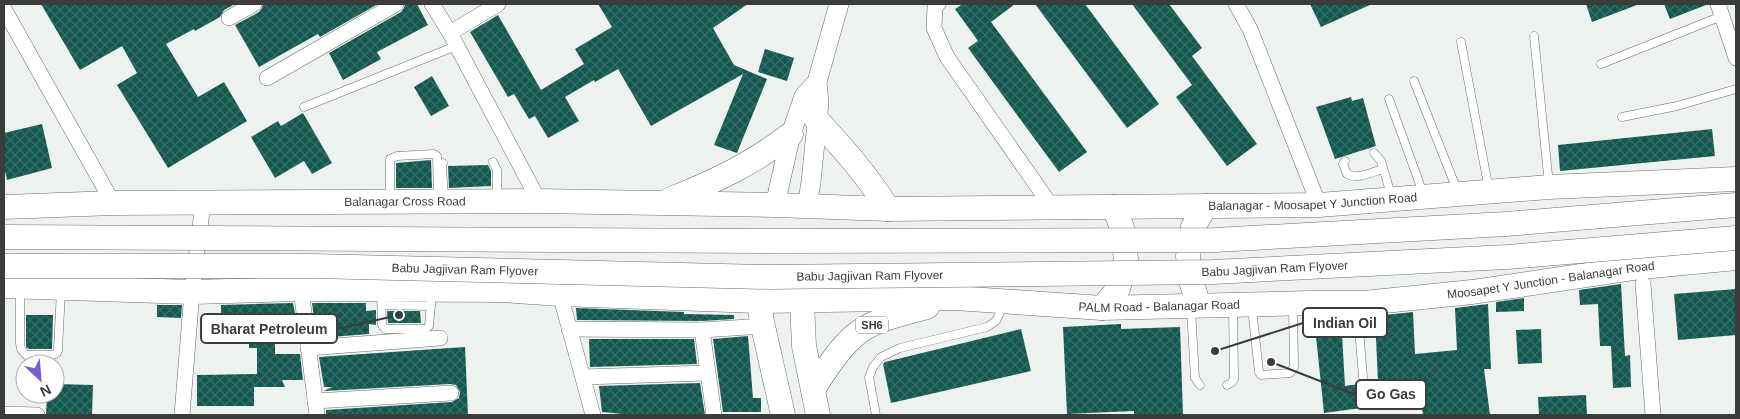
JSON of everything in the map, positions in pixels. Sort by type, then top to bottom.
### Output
[{"type":"main road","points":[[816,119],[850,157],[888,209]]},
{"type":"main road","points":[[662,203],[719,180],[766,153],[792,134]]},
{"type":"main road","name":"Balanagar - Moosapet Y Junction Road","points":[[888,209],[1319,205],[1549,187],[1736,179]]},
{"type":"main road","name":"Balanagar Cross Road","points":[[4,207],[114,203],[497,201],[806,206]]},
{"type":"main road","points":[[4,237],[766,241],[1215,240],[1506,224],[1736,205]]},
{"type":"main road","points":[[806,206],[888,209]]},
{"type":"main road","points":[[1195,306],[1188,256],[1193,227],[1206,206]]},
{"type":"main road","points":[[1102,308],[1118,289],[1126,259],[1122,228],[1114,207]]},
{"type":"main road","name":"Babu Jagjivan Ram Flyover","points":[[4,266],[312,266],[769,277],[1213,272],[1507,257],[1736,238]]},
{"type":"main road","name":"Moosapet Y Junction - Balanagar Road","points":[[1360,303],[1642,276],[1736,258]]},
{"type":"main road","points":[[12,286],[192,292],[301,288],[381,297],[431,298],[502,290],[560,294]]},
{"type":"main road","name":"PALM Road - Balanagar Road","points":[[560,294],[759,302],[955,298],[1102,308],[1360,303]]},
{"type":"main road","name":"SH6","points":[[814,389],[854,336],[870,326],[896,316],[955,298]]},
{"type":"main road","points":[[759,302],[762,326],[783,415]]},
{"type":"main road","points":[[802,302],[804,346],[818,415]]},
{"type":"street","points":[[230,18],[254,4]]},
{"type":"street","points":[[267,78],[396,4]]},
{"type":"street","points":[[432,4],[453,39],[539,201]]},
{"type":"street","points":[[453,39],[498,4]]},
{"type":"street","points":[[775,205],[792,134],[804,96],[816,82],[839,4]]},
{"type":"street","points":[[938,4],[935,7],[934,28],[947,56],[1052,207]]},
{"type":"street","points":[[1236,4],[1250,29],[1319,205]]},
{"type":"street","points":[[4,9],[114,203]]},
{"type":"street","points":[[1720,10],[1736,58]]},
{"type":"street","points":[[806,206],[811,182],[819,103],[816,82]]},
{"type":"street","points":[[182,415],[192,292],[203,203]]},
{"type":"street","points":[[1642,276],[1653,415]]},
{"type":"street","points":[[301,288],[316,408],[451,393]]},
{"type":"street","points":[[560,294],[593,415]]},
{"type":"street","points":[[569,329],[702,330],[762,326]]},
{"type":"street","points":[[702,330],[714,415]]},
{"type":"street","points":[[308,348],[440,338]]},
{"type":"street","points":[[583,377],[708,373]]},
{"type":"street","points":[[4,414],[37,415]]},
{"type":"lane","points":[[1601,64],[1720,10]]},
{"type":"lane","points":[[1534,36],[1549,187]]},
{"type":"lane","points":[[304,106],[453,39]]},
{"type":"lane","points":[[1461,42],[1490,192]]},
{"type":"lane","points":[[1414,81],[1459,195]]},
{"type":"lane","points":[[1622,117],[1677,106],[1736,90]]},
{"type":"lane","points":[[1388,99],[1425,197]]},
{"type":"lane","points":[[1374,153],[1381,160],[1392,200]]},
{"type":"lane","points":[[390,202],[390,159],[397,156],[434,154],[437,156],[441,202]]},
{"type":"lane","points":[[1345,161],[1343,164],[1347,174],[1351,176],[1357,177],[1383,169]]},
{"type":"lane","points":[[493,162],[497,170],[497,201]]},
{"type":"lane","points":[[441,202],[443,163]]},
{"type":"lane","points":[[12,286],[21,349],[26,355],[53,355],[57,353],[61,288]]},
{"type":"lane","points":[[381,297],[382,325],[386,329],[426,329],[429,326],[431,298]]},
{"type":"lane","points":[[876,415],[869,377],[873,367],[881,357],[900,348],[987,327],[996,321],[1006,302]]},
{"type":"lane","points":[[1242,304],[1257,367],[1261,374],[1290,373],[1294,367],[1292,303]]},
{"type":"lane","points":[[1360,303],[1363,377]]},
{"type":"lane","points":[[1227,385],[1234,379],[1242,304]]},
{"type":"lane","points":[[1195,306],[1195,378],[1200,385]]},
{"type":"building","points":[[41,4],[235,4],[224,10],[220,17],[166,44],[198,97],[224,82],[247,121],[168,168],[117,85],[137,73],[122,46],[80,70]]},
{"type":"building","points":[[263,4],[378,4],[320,37],[318,34],[259,67],[235,25],[259,12]]},
{"type":"building","points":[[405,4],[417,4],[428,25],[377,52],[381,59],[343,80],[329,53],[401,12]]},
{"type":"building","points":[[598,4],[748,4],[713,28],[734,65],[767,79],[737,153],[714,145],[743,74],[651,126],[618,69],[565,97],[579,121],[548,138],[535,116],[529,119],[514,94],[508,97],[470,32],[498,15],[541,90],[584,64],[575,49],[612,27]]},
{"type":"building","points":[[963,4],[1015,4],[991,22],[1087,152],[1059,172],[968,48],[978,41],[955,9]]},
{"type":"building","points":[[1035,4],[1085,4],[1159,104],[1127,128]]},
{"type":"building","points":[[1132,4],[1169,4],[1202,48],[1192,56],[1257,144],[1227,166],[1176,97],[1192,85]]},
{"type":"building","points":[[1310,4],[1372,4],[1321,27]]},
{"type":"building","points":[[1586,4],[1637,4],[1637,5],[1592,22]]},
{"type":"building","points":[[1664,4],[1706,4],[1706,5],[1670,19]]},
{"type":"building","points":[[765,49],[794,58],[787,81],[758,72]]},
{"type":"building","points":[[432,76],[449,106],[431,116],[414,87]]},
{"type":"building","points":[[1351,97],[1352,101],[1363,98],[1376,146],[1335,159],[1316,107]]},
{"type":"building","points":[[303,113],[332,163],[312,174],[304,161],[275,178],[251,137],[278,121],[281,126]]},
{"type":"building","points":[[42,124],[52,168],[7,180],[4,167],[4,133]]},
{"type":"building","points":[[1712,129],[1715,156],[1560,171],[1558,145]]},
{"type":"building","points":[[431,160],[432,188],[396,188],[396,163]]},
{"type":"building","points":[[488,165],[491,171],[491,186],[449,188],[448,166]]},
{"type":"building","points":[[1621,284],[1625,356],[1630,355],[1631,387],[1613,388],[1611,346],[1600,346],[1598,304],[1580,305],[1579,290]]},
{"type":"building","points":[[1736,289],[1736,335],[1678,340],[1674,294]]},
{"type":"building","points":[[1524,298],[1524,311],[1496,312],[1496,302]]},
{"type":"building","points":[[293,303],[295,314],[275,315],[275,354],[300,354],[303,380],[282,380],[285,387],[254,387],[254,406],[197,406],[197,375],[257,374],[257,348],[249,348],[249,328],[221,328],[221,305]]},
{"type":"building","points":[[312,303],[366,303],[366,311],[376,310],[376,325],[369,324],[369,334],[317,338]]},
{"type":"building","points":[[1488,304],[1491,369],[1484,369],[1490,415],[1423,415],[1418,380],[1378,382],[1375,316],[1413,312],[1415,354],[1457,350],[1455,308]]},
{"type":"building","points":[[157,305],[182,305],[181,318],[157,317]]},
{"type":"building","points":[[576,308],[734,315],[734,319],[702,321],[577,320]]},
{"type":"building","points":[[387,311],[420,311],[421,323],[388,323]]},
{"type":"building","points":[[26,315],[53,315],[52,349],[29,349],[26,347]]},
{"type":"building","points":[[1314,317],[1341,317],[1345,386],[1366,383],[1369,407],[1324,413]]},
{"type":"building","points":[[1121,324],[1121,329],[1180,327],[1183,415],[1134,415],[1134,411],[1067,414],[1063,327]]},
{"type":"building","points":[[1021,329],[1031,371],[891,403],[883,364],[885,362]]},
{"type":"building","points":[[1541,329],[1542,363],[1518,364],[1516,330]]},
{"type":"building","points":[[748,336],[753,398],[761,398],[761,412],[723,412],[713,339]]},
{"type":"building","points":[[589,339],[694,339],[697,364],[590,367]]},
{"type":"building","points":[[465,347],[468,415],[326,415],[326,410],[452,402],[459,398],[460,392],[456,385],[450,384],[324,391],[332,387],[324,387],[319,357]]},
{"type":"building","points":[[700,383],[705,415],[633,415],[602,412],[599,386]]},
{"type":"building","points":[[65,384],[93,385],[92,415],[46,415],[47,404],[65,404]]},
{"type":"building","points":[[1586,395],[1587,415],[1539,415],[1538,397]]},
{"type":"place","name":"Bharat Petroleum","points":[[399,315]]},
{"type":"place","name":"Indian Oil","points":[[1215,351]]},
{"type":"place","name":"Go Gas","points":[[1271,362]]}]
